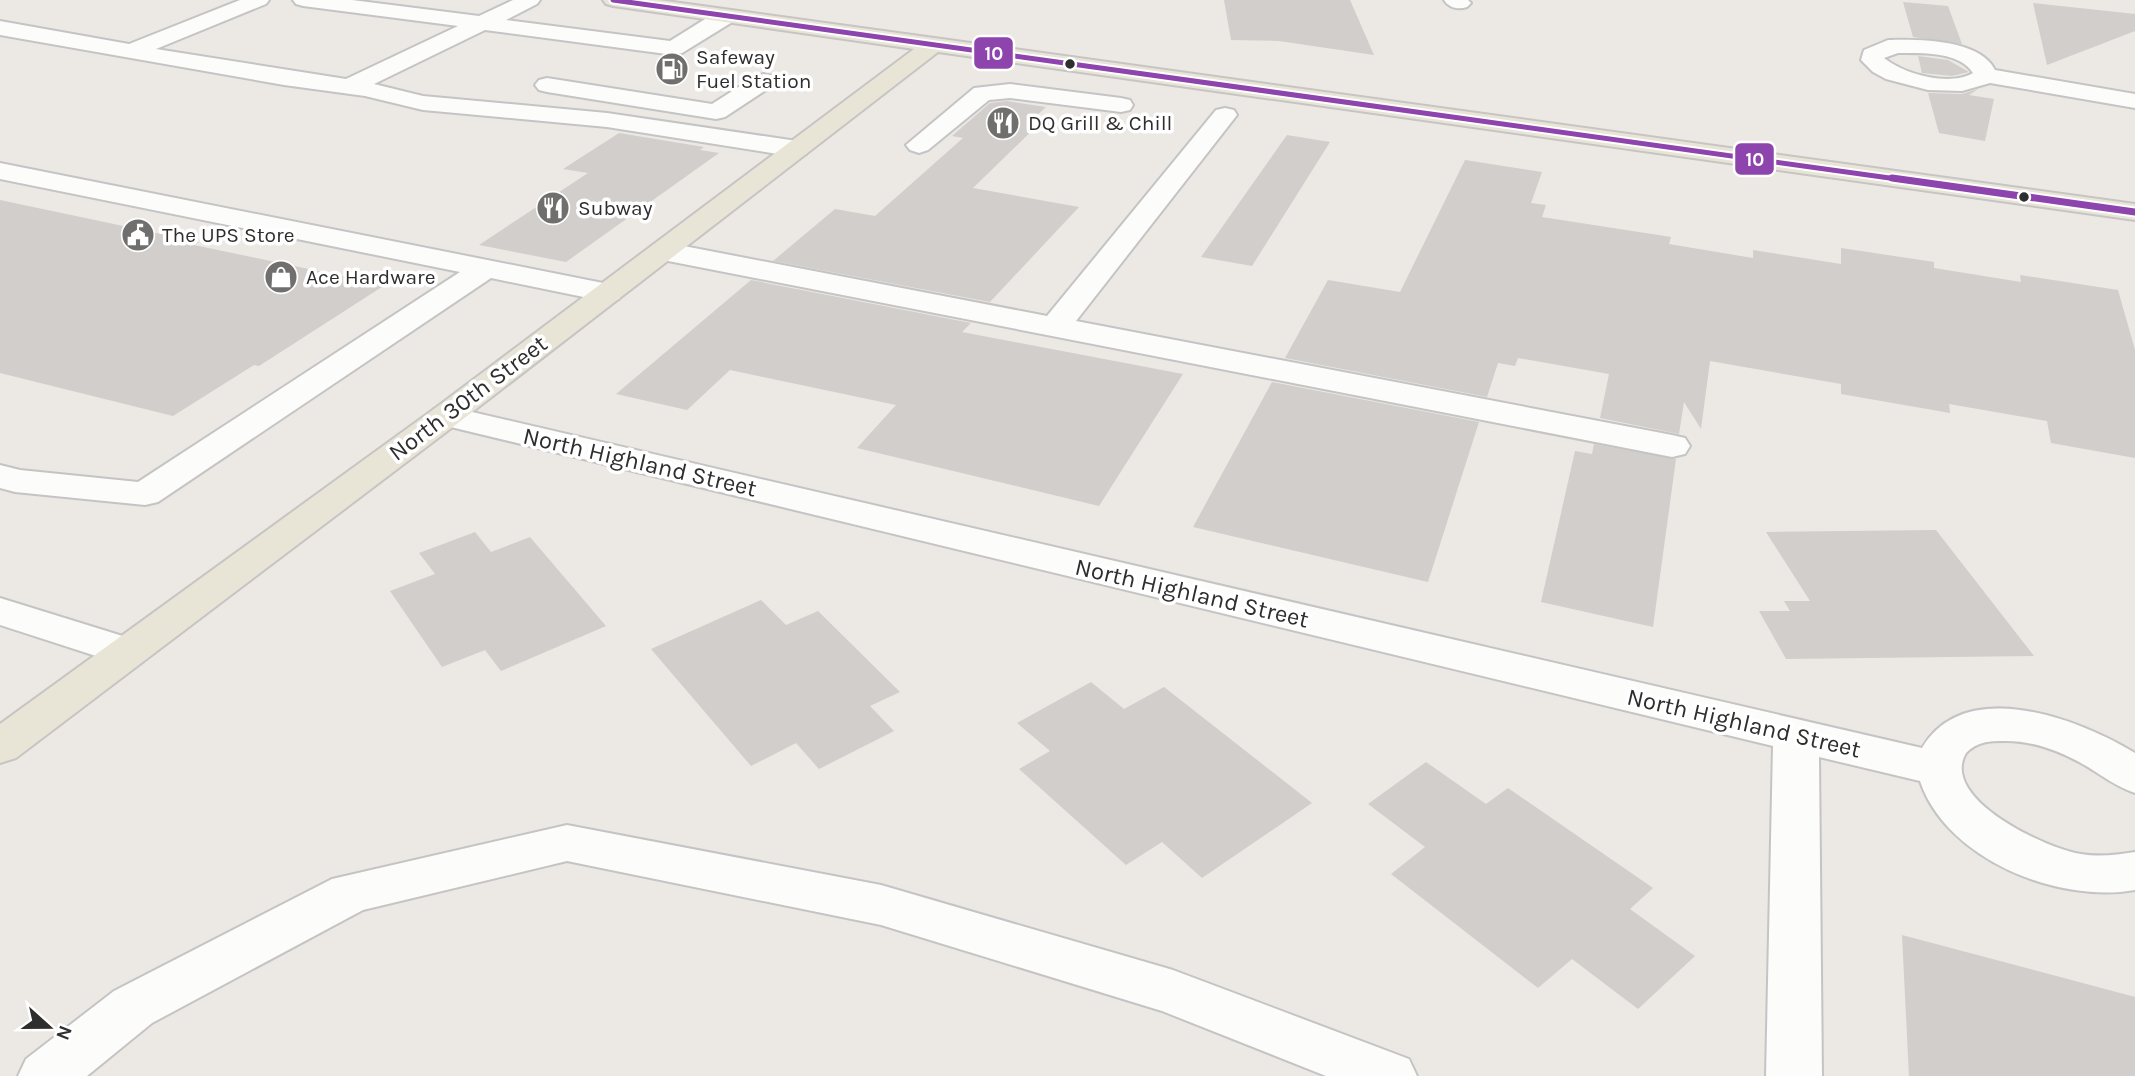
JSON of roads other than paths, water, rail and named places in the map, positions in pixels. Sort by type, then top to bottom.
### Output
[{"type":"main road","points":[[613,0],[2135,212]]},
{"type":"main road","name":"North 30th Street","points":[[0,747],[446,416],[933,45]]},
{"type":"street","points":[[131,51],[259,0]]},
{"type":"street","points":[[303,0],[478,25],[674,48],[726,16]]},
{"type":"street","points":[[349,87],[530,0]]},
{"type":"street","points":[[0,29],[349,87],[423,103],[505,108],[607,120],[797,149]]},
{"type":"street","points":[[505,108],[616,42]]},
{"type":"street","points":[[1986,75],[2135,101]]},
{"type":"street","points":[[547,85],[716,112],[764,81]]},
{"type":"street","points":[[919,145],[977,96],[993,91],[1121,105]]},
{"type":"street","points":[[607,120],[642,100]]},
{"type":"street","points":[[1055,327],[1226,115]]},
{"type":"street","points":[[0,171],[608,293]]},
{"type":"street","points":[[663,251],[1672,446]]},
{"type":"street","points":[[0,476],[15,481],[145,494],[488,268]]},
{"type":"street","name":"North Highland Street","points":[[446,416],[1939,769]]},
{"type":"street","points":[[0,611],[127,652]]},
{"type":"street","points":[[2135,776],[2108,756],[2075,739],[2040,729],[2008,724],[1979,726],[1956,735],[1943,750],[1939,769],[1947,792],[1964,815],[1991,838],[2025,857],[2062,870],[2100,875],[2135,871]]},
{"type":"street","points":[[1794,1076],[1796,735]]},
{"type":"street","points":[[46,1076],[133,1007],[350,893],[567,843],[881,905],[1173,992],[1389,1076]]},
{"type":"place","name":"Safeway Fuel Station","points":[[672,69]]},
{"type":"place","name":"DQ Grill & Chill","points":[[1003,123]]},
{"type":"place","name":"Subway","points":[[553,208]]},
{"type":"place","name":"The UPS Store","points":[[138,235]]},
{"type":"place","name":"Ace Hardware","points":[[281,277]]}]
